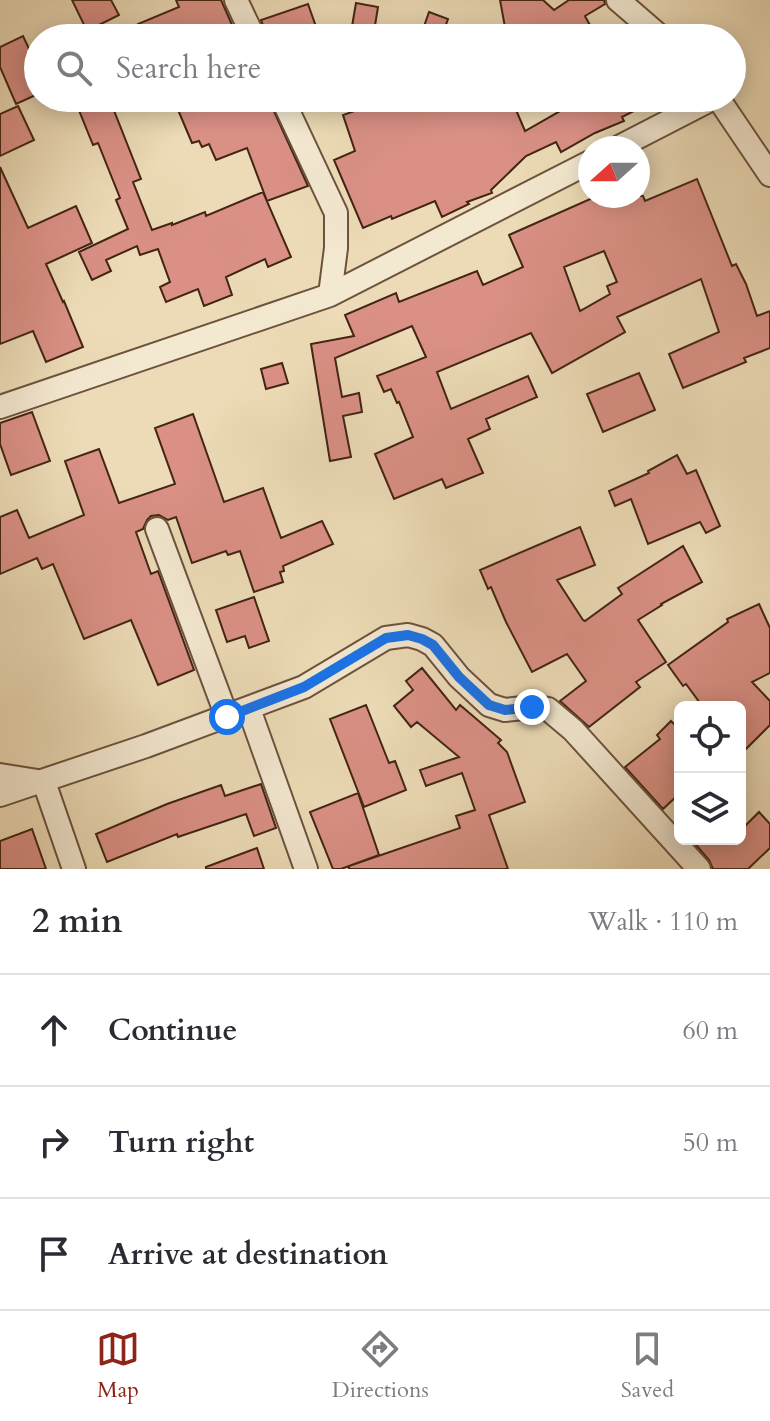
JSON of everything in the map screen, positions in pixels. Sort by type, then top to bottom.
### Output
[{"type":"street","points":[[236,0],[247,24]]},
{"type":"street","points":[[618,0],[646,24]]},
{"type":"street","points":[[289,112],[336,213],[336,248],[330,295]]},
{"type":"street","points":[[641,136],[688,112]]},
{"type":"street","points":[[726,112],[770,175]]},
{"type":"street","points":[[0,407],[330,295],[578,168]]},
{"type":"street","points":[[157,529],[306,869]]},
{"type":"street","points":[[0,795],[238,713],[304,687],[386,638],[408,635],[433,645],[459,677],[489,705],[505,710],[548,709],[573,730],[699,869]]},
{"type":"street","points":[[0,775],[44,782]]},
{"type":"street","points":[[44,782],[74,869]]},
{"type":"building","points":[[72,0],[111,0],[119,15],[101,24],[84,24]]},
{"type":"building","points":[[176,0],[221,0],[232,24],[138,24],[179,7]]},
{"type":"building","points":[[500,0],[543,0],[554,10],[569,0],[604,0],[605,4],[585,16],[589,24],[504,24]]},
{"type":"building","points":[[356,3],[378,7],[375,24],[352,24]]},
{"type":"building","points":[[308,4],[315,24],[263,24],[261,20]]},
{"type":"building","points":[[429,12],[448,19],[446,24],[425,24]]},
{"type":"building","points":[[24,38],[24,100],[16,104],[0,67],[0,47]]},
{"type":"building","points":[[18,106],[34,140],[0,156],[0,114]]},
{"type":"building","points":[[80,112],[115,112],[141,179],[133,182],[152,230],[205,212],[206,216],[263,192],[291,257],[268,267],[265,259],[226,277],[232,295],[204,306],[198,289],[166,302],[160,287],[170,282],[158,249],[140,255],[137,246],[106,260],[111,271],[92,280],[79,252],[128,229],[116,200],[120,198],[98,143],[93,145]]},
{"type":"building","points":[[179,112],[274,112],[308,186],[267,201],[247,148],[216,160],[209,144],[202,147],[199,141],[192,143]]},
{"type":"building","points":[[352,112],[517,112],[525,131],[558,112],[632,112],[622,117],[624,121],[590,136],[578,136],[578,142],[561,152],[556,142],[526,156],[491,190],[492,193],[467,202],[469,204],[442,217],[435,201],[363,228],[334,160],[355,151],[343,115]]},
{"type":"building","points":[[0,167],[28,228],[76,206],[92,243],[46,264],[83,347],[46,362],[33,331],[0,344]]},
{"type":"building","points":[[697,179],[732,266],[736,264],[746,284],[757,316],[770,311],[770,348],[744,358],[746,362],[683,388],[669,354],[719,332],[701,279],[617,317],[625,332],[552,373],[531,333],[437,372],[451,409],[528,376],[537,397],[486,419],[490,429],[468,439],[483,473],[446,488],[442,479],[394,499],[375,454],[413,437],[399,402],[391,389],[384,392],[377,376],[426,357],[412,326],[335,358],[342,397],[359,393],[362,412],[343,416],[351,457],[330,461],[311,344],[354,336],[345,315],[396,293],[399,302],[477,271],[483,285],[523,267],[509,235],[578,204],[578,208],[650,208],[650,199]],"holes":[[[604,251],[617,282],[607,286],[610,294],[580,311],[564,267]]]},
{"type":"building","points":[[282,363],[288,383],[266,389],[261,369]]},
{"type":"building","points":[[639,373],[655,410],[603,432],[587,394]]},
{"type":"building","points":[[32,412],[50,461],[11,475],[0,444],[0,423]]},
{"type":"building","points":[[193,414],[224,502],[263,488],[281,538],[322,521],[333,544],[283,566],[284,571],[280,572],[283,582],[254,592],[240,551],[228,555],[226,551],[192,563],[176,517],[168,520],[159,515],[151,516],[143,529],[136,532],[151,574],[158,571],[194,670],[158,685],[131,620],[84,639],[53,564],[42,569],[37,558],[0,574],[0,517],[17,510],[29,538],[84,515],[65,461],[99,449],[119,503],[175,484],[155,428]]},
{"type":"building","points":[[677,455],[687,474],[696,470],[720,526],[706,533],[700,522],[648,544],[631,499],[615,506],[609,491],[649,473]]},
{"type":"building","points":[[580,527],[595,565],[557,580],[585,621],[622,594],[618,588],[683,546],[702,582],[638,620],[666,662],[636,682],[640,687],[589,727],[560,701],[586,681],[567,654],[532,672],[480,570]]},
{"type":"building","points":[[254,597],[269,641],[249,648],[245,636],[227,642],[216,610]]},
{"type":"building","points":[[759,604],[770,628],[770,673],[752,682],[770,701],[770,725],[746,749],[746,701],[699,701],[668,665],[728,622],[727,619]]},
{"type":"building","points":[[422,668],[456,710],[460,705],[501,740],[498,743],[507,752],[525,802],[489,815],[508,869],[349,869],[349,866],[460,828],[456,816],[475,810],[462,773],[426,786],[420,770],[459,757],[417,722],[411,727],[394,706],[413,690],[406,681]]},
{"type":"building","points":[[366,705],[389,763],[395,761],[406,790],[364,807],[330,719]]},
{"type":"building","points":[[671,721],[674,724],[674,799],[663,809],[625,767],[660,739],[657,735]]},
{"type":"building","points":[[261,784],[276,828],[254,836],[246,814],[178,837],[177,834],[107,862],[96,834],[221,785],[225,796]]},
{"type":"building","points":[[358,793],[379,855],[333,869],[310,812]]},
{"type":"building","points":[[759,812],[770,824],[770,848],[748,869],[713,869],[696,845],[746,845],[746,825]]},
{"type":"building","points":[[32,829],[46,869],[0,869],[0,841]]},
{"type":"building","points":[[257,848],[264,869],[206,869],[206,867]]},
{"type":"route","points":[[227,717],[304,687],[386,638],[408,635],[433,645],[459,677],[489,705],[505,710],[532,707]]}]
